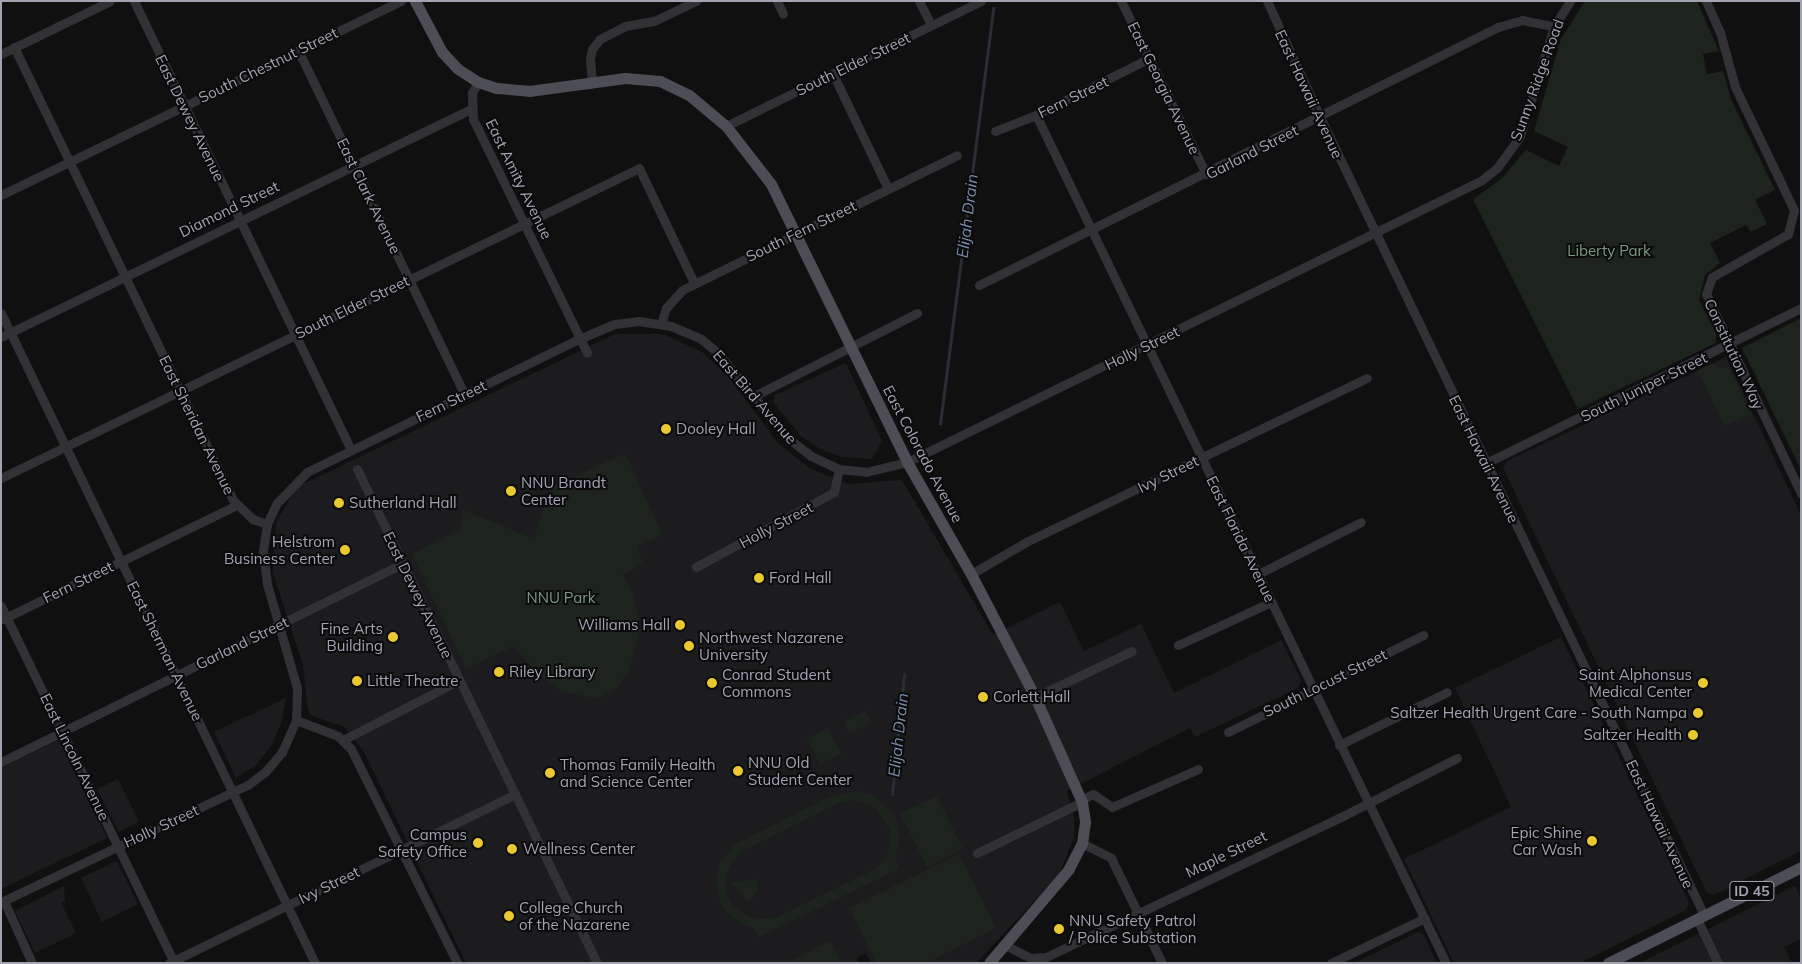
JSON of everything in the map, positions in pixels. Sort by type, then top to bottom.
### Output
[{"type":"main road","points":[[415,1],[442,52],[458,69],[478,82],[497,88],[529,91],[625,78],[660,81],[689,95],[726,126]]},
{"type":"main road","name":"East Colorado Avenue","points":[[726,126],[771,184],[907,462],[971,574],[1035,697],[1081,801]]},
{"type":"main road","points":[[989,963],[1007,946],[1069,870],[1082,843],[1085,822],[1081,801]]},
{"type":"main road","name":"ID 45","points":[[1608,963],[1700,917],[1799,871]]},
{"type":"street","points":[[1,54],[110,1]]},
{"type":"street","name":"East Dewey Avenue","points":[[134,1],[350,450]]},
{"type":"street","name":"South Chestnut Street","points":[[1,195],[401,1]]},
{"type":"street","points":[[592,82],[590,58],[592,49],[600,39],[625,26],[654,21],[696,1]]},
{"type":"street","points":[[777,1],[783,14]]},
{"type":"street","points":[[919,1],[931,25]]},
{"type":"street","name":"South Elder Street","points":[[726,126],[981,1]]},
{"type":"street","name":"East Georgia Avenue","points":[[1121,1],[1206,174]]},
{"type":"street","name":"Sunny Ridge Road","points":[[1376,234],[1448,200],[1497,168],[1520,136],[1554,26],[1570,1]]},
{"type":"street","name":"Constitution Way","points":[[1706,1],[1720,32],[1735,87],[1794,210],[1792,226],[1780,241],[1720,272],[1707,285],[1708,304],[1801,493]]},
{"type":"street","name":"East Hawaii Avenue","points":[[1269,2],[1320,117],[1700,917],[1718,963]]},
{"type":"street","name":"Garland Street","points":[[979,285],[1092,231],[1498,27],[1522,20],[1554,26]]},
{"type":"street","name":"East Sheridan Avenue","points":[[14,48],[237,505],[253,519],[267,524]]},
{"type":"street","name":"East Clark Avenue","points":[[298,50],[465,395]]},
{"type":"street","name":"Fern Street","points":[[995,131],[1036,115],[1148,59]]},
{"type":"street","points":[[833,74],[888,189]]},
{"type":"street","name":"East Amity Avenue","points":[[478,82],[471,109],[524,224],[587,353]]},
{"type":"street","name":"Diamond Street","points":[[1,336],[471,109]]},
{"type":"street","name":"East Florida Avenue","points":[[1036,115],[1146,346],[1446,963]]},
{"type":"street","name":"South Fern Street","points":[[661,324],[674,296],[694,283],[957,155]]},
{"type":"street","name":"South Elder Street","points":[[1,478],[639,168],[694,283]]},
{"type":"street","name":"Holly Street","points":[[907,462],[1376,234]]},
{"type":"street","name":"South Juniper Street","points":[[1486,464],[1801,308]]},
{"type":"street","name":"East Sherman Avenue","points":[[1,313],[315,963]]},
{"type":"street","points":[[754,396],[917,313]]},
{"type":"street","name":"Fern Street","points":[[267,524],[277,503],[295,482],[350,450],[579,339],[615,324],[661,324]]},
{"type":"street","name":"East Bird Avenue","points":[[661,324],[682,330],[707,343],[788,438],[811,456],[839,469],[866,472],[907,462]]},
{"type":"street","name":"Ivy Street","points":[[971,574],[1028,541],[1367,378]]},
{"type":"street","name":"East Dewey Avenue","points":[[357,469],[597,963]]},
{"type":"street","name":"Holly Street","points":[[696,567],[834,492],[839,469]]},
{"type":"street","name":"Fern Street","points":[[4,618],[237,505]]},
{"type":"street","points":[[1258,574],[1361,522]]},
{"type":"street","points":[[267,524],[263,565],[297,688],[296,720],[343,740],[358,759],[457,963]]},
{"type":"street","name":"Garland Street","points":[[1,762],[402,564]]},
{"type":"street","points":[[1178,645],[1271,602]]},
{"type":"street","name":"East Lincoln Avenue","points":[[1,606],[4,618],[118,846],[172,962]]},
{"type":"street","name":"South Locust Street","points":[[1228,732],[1423,635]]},
{"type":"street","points":[[1035,697],[1132,651]]},
{"type":"street","points":[[343,740],[460,680]]},
{"type":"street","points":[[1339,745],[1447,692]]},
{"type":"street","name":"Holly Street","points":[[3,902],[233,792],[266,771],[282,752],[296,720]]},
{"type":"street","name":"Maple Street","points":[[1007,946],[1030,961],[1046,957],[1139,914],[1457,758]]},
{"type":"street","points":[[977,853],[1093,794],[1112,807],[1198,769]]},
{"type":"street","name":"Ivy Street","points":[[172,962],[515,794]]},
{"type":"street","points":[[1082,843],[1111,858],[1162,963]]},
{"type":"street","points":[[3,902],[32,963]]},
{"type":"street","points":[[1332,963],[1425,918]]},
{"type":"shaded area","name":"Northwest Nazarene University","points":[[615,334],[663,334],[702,352],[730,379],[778,443],[809,468],[848,484],[902,480],[993,635],[1060,602],[1084,651],[1141,624],[1174,693],[1281,640],[1301,680],[1298,688],[1195,737],[1190,728],[1067,791],[1074,816],[1074,837],[1059,875],[976,963],[871,963],[866,953],[858,957],[857,963],[466,963],[364,752],[345,727],[312,716],[308,710],[303,665],[273,573],[276,522],[297,487]]},
{"type":"shaded area","name":"Saint Alphonsus Medical Center","points":[[1726,357],[1801,515],[1801,851],[1714,895],[1707,893],[1503,468],[1507,461]]},
{"type":"shaded area","points":[[846,363],[882,441],[872,459],[842,457],[820,449],[801,436],[773,402],[775,395]]},
{"type":"shaded area","points":[[1561,637],[1689,902],[1686,910],[1580,963],[1454,963],[1404,859],[1511,807],[1455,688]]},
{"type":"shaded area","points":[[286,698],[281,723],[272,745],[256,765],[236,778],[214,732]]},
{"type":"shaded area","points":[[59,740],[107,838],[1,889],[1,768]]},
{"type":"shaded area","points":[[118,779],[139,822],[119,832],[97,789]]},
{"type":"shaded area","points":[[117,861],[138,904],[102,922],[81,878]]},
{"type":"shaded area","points":[[64,886],[65,901],[61,903],[76,933],[35,953],[15,911]]},
{"type":"shaded area","points":[[1795,886],[1801,898],[1801,939],[1784,947],[1792,963],[1639,963]]},
{"type":"shaded area","points":[[1418,932],[1423,934],[1437,963],[1354,963]]},
{"type":"green space","name":"Liberty Park","points":[[1585,1],[1697,1],[1719,51],[1703,54],[1707,74],[1723,71],[1731,99],[1775,190],[1755,200],[1767,224],[1751,232],[1746,225],[1710,243],[1720,263],[1705,275],[1699,300],[1716,333],[1716,343],[1578,409],[1473,199],[1501,179],[1526,150],[1559,166],[1568,147],[1534,131],[1561,39]]},
{"type":"green space","points":[[1801,318],[1801,470],[1742,348]]},
{"type":"green space","points":[[1711,364],[1730,369],[1751,414],[1724,426],[1698,370]]},
{"type":"green space","name":"NNU Park","points":[[625,453],[662,534],[637,547],[643,562],[623,575],[633,594],[641,630],[628,673],[616,689],[597,699],[561,691],[536,672],[514,646],[466,669],[412,554],[462,528],[460,523],[464,518],[460,508],[531,538],[535,535],[550,488]]},
{"type":"green space","points":[[865,711],[871,723],[849,733],[844,721]]},
{"type":"green space","points":[[828,728],[841,754],[820,764],[807,738]]},
{"type":"green space","points":[[857,791],[874,796],[894,814],[900,837],[895,859],[900,868],[759,937],[755,929],[740,923],[727,913],[719,898],[716,880],[721,861],[734,845],[831,796]],"holes":[[[853,800],[876,808],[890,829],[889,851],[876,869],[773,919],[750,918],[735,908],[728,896],[725,881],[729,867],[739,853],[838,803]]]},
{"type":"green space","points":[[937,796],[963,849],[927,867],[900,813]]},
{"type":"green space","points":[[959,854],[996,928],[926,963],[876,963],[849,908]]},
{"type":"green space","points":[[757,879],[757,892],[749,902],[732,885],[733,882]]},
{"type":"green space","points":[[831,941],[841,963],[786,963]]},
{"type":"waterway","name":"Elijah Drain","points":[[940,424],[993,8]]},
{"type":"waterway","name":"Elijah Drain","points":[[892,795],[904,675]]},
{"type":"place","name":"Dooley Hall","points":[[666,429]]},
{"type":"place","name":"NNU Brandt Center","points":[[511,491]]},
{"type":"place","name":"Sutherland Hall","points":[[339,503]]},
{"type":"place","name":"Helstrom Business Center","points":[[345,550]]},
{"type":"place","name":"Ford Hall","points":[[759,578]]},
{"type":"place","name":"Williams Hall","points":[[680,625]]},
{"type":"place","name":"Fine Arts Building","points":[[393,637]]},
{"type":"place","name":"Northwest Nazarene University","points":[[689,646]]},
{"type":"place","name":"Riley Library","points":[[499,672]]},
{"type":"place","name":"Little Theatre","points":[[357,681]]},
{"type":"place","name":"Conrad Student Commons","points":[[712,683]]},
{"type":"place","name":"Saint Alphonsus Medical Center","points":[[1703,683]]},
{"type":"place","name":"Corlett Hall","points":[[983,697]]},
{"type":"place","name":"Saltzer Health Urgent Care - South Nampa","points":[[1698,713]]},
{"type":"place","name":"Saltzer Health","points":[[1693,735]]},
{"type":"place","name":"NNU Old Student Center","points":[[738,771]]},
{"type":"place","name":"Thomas Family Health and Science Center","points":[[550,773]]},
{"type":"place","name":"Epic Shine Car Wash","points":[[1592,841]]},
{"type":"place","name":"Campus Safety Office","points":[[478,843]]},
{"type":"place","name":"Wellness Center","points":[[512,849]]},
{"type":"place","name":"College Church of the Nazarene","points":[[509,916]]},
{"type":"place","name":"NNU Safety Patrol / Police Substation","points":[[1059,929]]}]
